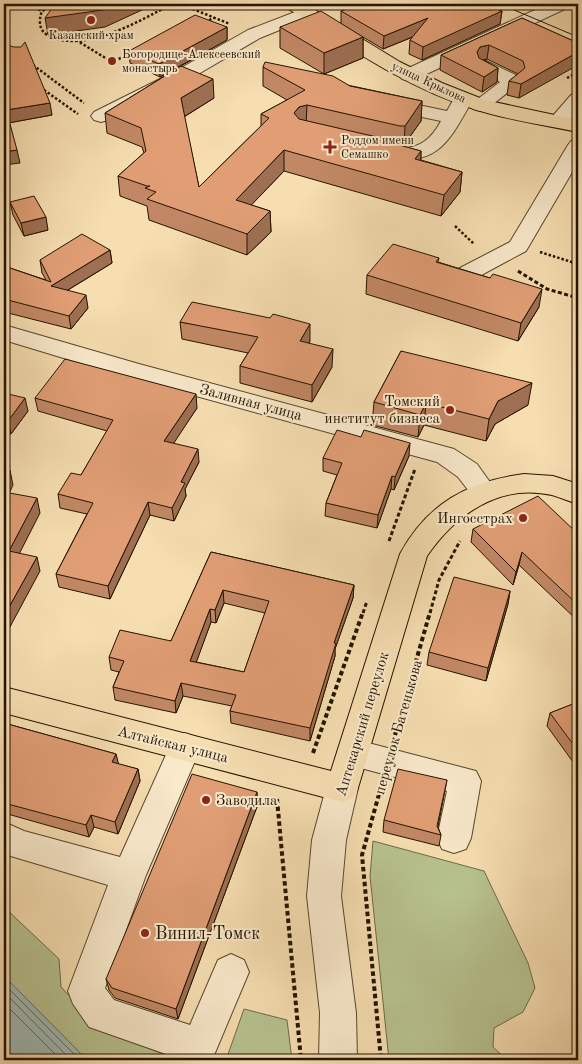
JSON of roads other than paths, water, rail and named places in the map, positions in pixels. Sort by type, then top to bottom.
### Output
[{"type":"main road","name":"улица Крылова","points":[[300,8],[393,66],[471,102],[578,126]]},
{"type":"main road","name":"Аптекарский переулок","points":[[342,788],[414,554],[430,531],[443,517],[463,502],[484,492],[514,485],[552,486],[578,494]]},
{"type":"main road","name":"Алтайская улица","points":[[4,700],[342,788]]},
{"type":"street","points":[[410,75],[561,4]]},
{"type":"street","points":[[92,116],[181,76],[300,8]]},
{"type":"street","points":[[361,146],[398,154],[422,151],[438,142],[452,118],[471,102],[513,81],[486,67]]},
{"type":"street","points":[[369,100],[452,118]]},
{"type":"street","points":[[558,122],[578,100]]},
{"type":"street","points":[[466,274],[518,246],[578,145]]},
{"type":"street","name":"Заливная улица","points":[[4,332],[141,373],[445,454],[472,472],[484,492]]},
{"type":"street","points":[[185,747],[129,876],[86,991],[102,1014],[199,1047],[231,972]]},
{"type":"street","points":[[353,753],[465,781],[454,838]]},
{"type":"street","name":"Аптекарский переулок","points":[[338,1060],[338,1013],[324,896],[329,840],[342,788]]},
{"type":"street","points":[[4,837],[17,844],[129,876]]},
{"type":"water","points":[[4,976],[87,1060],[4,1060]]},
{"type":"tram line","points":[[500,4],[578,37]]},
{"type":"place","name":"Казанский храм","points":[[91,20]]},
{"type":"place","name":"Богородице-Алексеевский монастырь","points":[[112,61]]},
{"type":"place","name":"Роддом имени Семашко","points":[[330,147]]},
{"type":"place","name":"Томский институт бизнеса","points":[[450,410]]},
{"type":"place","name":"Ингосстрах","points":[[523,518]]},
{"type":"place","name":"Заводила","points":[[206,800]]},
{"type":"place","name":"Винил-Томск","points":[[145,933]]}]
